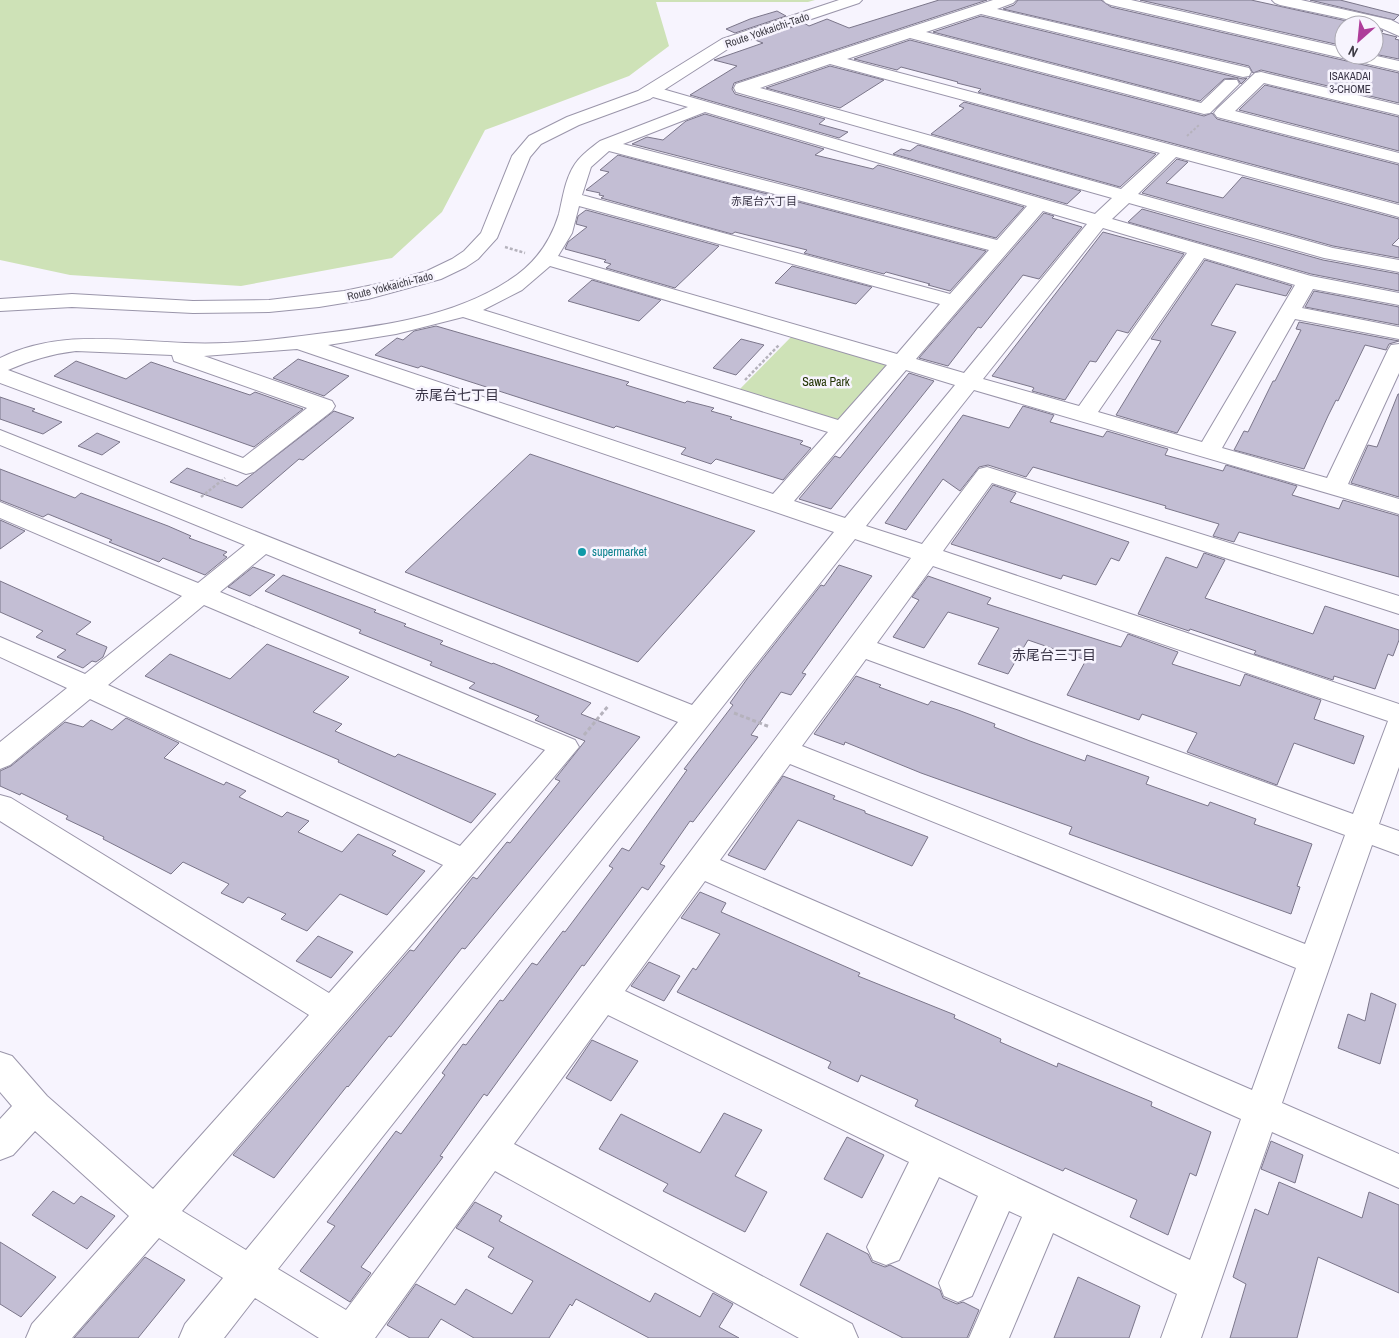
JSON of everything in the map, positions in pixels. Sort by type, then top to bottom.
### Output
[{"type":"street","name":"Route Yokkaichi-Tado","points":[[0,305],[64,300],[195,307],[253,307],[342,297],[433,276],[465,260],[485,241],[490,234],[521,156],[535,140],[573,121],[630,101],[652,91],[728,42],[854,0]]},
{"type":"street","points":[[910,33],[1204,109],[1243,72],[980,9],[956,0]]},
{"type":"street","points":[[1008,0],[742,88],[1338,255],[1399,266]]},
{"type":"street","points":[[1111,0],[1334,52]]},
{"type":"street","points":[[1280,0],[1385,23],[1399,31]]},
{"type":"street","points":[[829,59],[1399,211]]},
{"type":"street","points":[[1384,63],[1399,66]]},
{"type":"street","points":[[1399,110],[1261,77],[1223,113],[1399,158]]},
{"type":"street","points":[[652,91],[1308,282],[1399,299]]},
{"type":"street","points":[[0,366],[29,353],[61,345],[164,350],[220,350],[299,343],[389,329],[463,310],[511,288],[547,259],[556,248],[566,223],[581,169],[586,161],[606,145],[680,118],[704,106]]},
{"type":"street","points":[[606,145],[1002,247]]},
{"type":"street","points":[[199,1338],[1100,220],[1172,151]]},
{"type":"street","points":[[572,198],[955,302]]},
{"type":"street","points":[[778,504],[1040,203]]},
{"type":"street","points":[[1084,415],[1199,250]]},
{"type":"street","points":[[547,259],[1399,508]]},
{"type":"street","points":[[1208,452],[1308,282]]},
{"type":"street","points":[[463,310],[842,429]]},
{"type":"street","points":[[1290,312],[1399,333]]},
{"type":"street","points":[[299,343],[1399,714]]},
{"type":"street","points":[[0,375],[246,467],[324,406],[164,350]]},
{"type":"street","points":[[1334,488],[1399,350]]},
{"type":"street","points":[[0,438],[697,718]]},
{"type":"street","points":[[0,1067],[34,1108],[154,1214],[352,1337],[987,474],[1399,604]]},
{"type":"street","points":[[0,509],[565,747],[46,1338]]},
{"type":"street","points":[[0,758],[263,543]]},
{"type":"street","points":[[0,646],[465,862]]},
{"type":"street","points":[[861,647],[1399,843]]},
{"type":"street","points":[[1182,1338],[1399,726]]},
{"type":"street","points":[[789,744],[1316,962]]},
{"type":"street","points":[[0,806],[332,1012]]},
{"type":"street","points":[[700,865],[1399,1170]]},
{"type":"street","points":[[604,997],[1200,1285]]},
{"type":"street","points":[[0,1144],[34,1108]]},
{"type":"street","points":[[490,1150],[838,1338]]},
{"type":"street","points":[[886,1247],[932,1155]]},
{"type":"street","points":[[958,1283],[1001,1188]]},
{"type":"street","points":[[989,1338],[1044,1209]]},
{"type":"path","points":[[1172,151],[1201,123]]},
{"type":"path","points":[[730,394],[793,332]]},
{"type":"path","points":[[198,500],[241,465]]},
{"type":"path","points":[[565,747],[576,743],[610,704]]},
{"type":"path","points":[[726,710],[789,744]]},
{"type":"green space","points":[[0,0],[815,0],[808,2],[656,2],[669,46],[629,76],[485,130],[442,212],[392,258],[241,286],[70,275],[0,260]]},
{"type":"green space","name":"Sawa Park","points":[[793,335],[884,363],[887,367],[839,419],[832,420],[738,391]]},
{"type":"building","points":[[939,0],[987,0],[734,83],[732,89],[735,94],[825,119],[819,124],[848,132],[839,138],[690,95],[737,66],[714,60],[763,43],[755,40],[804,23],[809,26],[827,19],[849,28]]},
{"type":"building","points":[[1018,0],[1101,0],[1111,7],[1334,58],[1334,65],[1364,65],[1399,73],[1399,103],[1261,70],[1253,73],[1249,66],[1003,9],[1014,5]]},
{"type":"building","points":[[1140,0],[1251,0],[1334,18],[1334,44]]},
{"type":"building","points":[[1310,0],[1340,0],[1399,15],[1394,20],[1384,18],[1384,15],[1373,15]]},
{"type":"building","points":[[777,11],[786,16],[735,33],[726,29],[750,19]]},
{"type":"building","points":[[981,16],[1243,79],[1247,78],[1241,84],[1237,78],[1224,79],[1200,101],[933,32]]},
{"type":"building","points":[[1384,34],[1397,37],[1395,39],[1399,40],[1399,59],[1384,56]]},
{"type":"building","points":[[910,40],[1204,116],[1212,113],[1217,119],[1399,165],[1399,203],[978,92],[981,89],[958,82],[901,67],[897,70],[854,59]]},
{"type":"building","points":[[830,66],[884,80],[840,108],[766,88]]},
{"type":"building","points":[[1265,85],[1399,117],[1399,151],[1239,110]]},
{"type":"building","points":[[964,102],[1156,154],[1120,187],[931,134],[964,108],[959,106]]},
{"type":"building","points":[[705,114],[824,149],[815,155],[873,169],[878,165],[1024,207],[996,238],[632,144],[647,137],[663,140],[686,121]]},
{"type":"building","points":[[918,145],[1081,191],[1067,204],[893,154],[901,149],[910,151]]},
{"type":"building","points":[[618,155],[986,251],[950,291],[886,272],[884,274],[804,253],[807,250],[735,232],[732,234],[601,198],[604,196],[599,195],[600,193],[586,190],[609,172],[600,170]]},
{"type":"building","points":[[1177,159],[1188,162],[1166,183],[1223,198],[1242,177],[1399,219],[1399,238],[1392,245],[1399,247],[1399,258],[1333,246],[1142,193]]},
{"type":"building","points":[[1142,209],[1323,260],[1399,274],[1399,291],[1311,274],[1128,222]]},
{"type":"building","points":[[586,210],[719,246],[675,288],[606,268],[611,264],[604,262],[606,260],[565,249],[568,242],[587,227],[576,224],[578,216]]},
{"type":"building","points":[[1044,213],[1054,216],[1052,218],[1082,227],[1039,279],[1023,275],[981,328],[978,327],[948,366],[919,358]]},
{"type":"building","points":[[1103,232],[1184,254],[1128,333],[1117,330],[1096,362],[1090,361],[1065,400],[1032,391],[1034,388],[1032,387],[992,376]]},
{"type":"building","points":[[1205,260],[1292,286],[1286,296],[1236,284],[1211,325],[1236,332],[1177,433],[1116,415],[1161,341],[1151,339]]},
{"type":"building","points":[[792,266],[872,287],[856,304],[775,283]]},
{"type":"building","points":[[592,280],[661,300],[639,321],[568,301]]},
{"type":"building","points":[[1314,291],[1399,307],[1399,325],[1305,307]]},
{"type":"building","points":[[1299,322],[1399,341],[1389,344],[1386,350],[1365,345],[1338,401],[1336,400],[1328,416],[1304,469],[1234,450],[1244,431],[1248,432],[1301,330],[1296,329]]},
{"type":"building","points":[[436,326],[629,382],[626,385],[685,403],[687,401],[714,408],[711,411],[732,417],[730,419],[803,441],[800,444],[811,448],[783,480],[716,459],[711,464],[681,454],[686,448],[616,426],[614,428],[421,366],[418,368],[375,355],[397,338],[403,340],[414,331]]},
{"type":"building","points":[[741,339],[764,345],[736,375],[713,368]]},
{"type":"building","points":[[298,359],[349,376],[324,396],[273,378]]},
{"type":"building","points":[[76,361],[126,379],[151,362],[250,395],[255,392],[303,409],[254,447],[54,376]]},
{"type":"building","points":[[909,373],[934,381],[831,509],[799,499],[835,456],[840,458]]},
{"type":"building","points":[[1398,394],[1399,497],[1351,483],[1368,445],[1377,447]]},
{"type":"building","points":[[0,397],[35,409],[32,411],[62,422],[43,434],[0,419]]},
{"type":"building","points":[[1023,406],[1054,415],[1050,422],[1103,437],[1107,431],[1168,449],[1165,455],[1223,471],[1226,465],[1297,486],[1292,495],[1339,509],[1343,500],[1399,516],[1399,577],[1239,532],[1234,542],[1213,536],[1219,524],[1165,508],[1166,506],[1033,467],[1026,477],[988,465],[979,467],[960,491],[943,479],[906,530],[885,523],[963,415],[1009,428]]},
{"type":"building","points":[[334,411],[354,418],[303,460],[299,459],[242,508],[170,482],[187,468],[237,486]]},
{"type":"building","points":[[97,433],[120,442],[102,455],[78,446]]},
{"type":"building","name":"supermarket","points":[[530,454],[755,531],[638,662],[405,572]]},
{"type":"building","points":[[0,469],[75,498],[81,493],[168,526],[191,536],[189,538],[227,552],[223,555],[227,557],[205,575],[163,558],[159,562],[109,542],[112,540],[48,514],[43,517],[0,500]]},
{"type":"building","points":[[993,485],[1016,493],[1010,502],[1129,542],[1119,561],[1111,558],[1096,585],[1063,575],[1061,579],[951,544]]},
{"type":"building","points":[[0,520],[25,531],[0,549]]},
{"type":"building","points":[[1204,553],[1225,560],[1205,598],[1313,634],[1325,606],[1399,630],[1399,640],[1393,656],[1388,654],[1375,689],[1334,676],[1333,680],[1254,654],[1256,651],[1138,614],[1166,557],[1197,568]]},
{"type":"building","points":[[839,565],[872,576],[802,673],[806,674],[791,695],[781,692],[751,735],[758,737],[693,822],[690,821],[660,864],[665,866],[648,890],[642,887],[584,966],[582,965],[487,1096],[484,1094],[440,1156],[443,1157],[361,1267],[371,1273],[350,1302],[300,1271],[335,1226],[327,1222],[396,1131],[401,1134],[445,1075],[442,1073],[463,1044],[466,1045],[500,1000],[503,1001],[532,963],[537,965],[563,931],[565,932],[613,868],[609,866],[622,848],[629,851],[687,770],[684,769],[733,705],[730,703],[747,679],[821,585],[824,586]]},
{"type":"building","points":[[253,567],[275,575],[250,596],[228,587]]},
{"type":"building","points":[[283,575],[376,610],[374,612],[443,641],[440,644],[493,663],[591,703],[581,714],[640,737],[465,949],[462,948],[391,1037],[389,1036],[347,1086],[274,1178],[233,1155],[410,950],[414,951],[473,877],[477,879],[507,842],[510,843],[560,781],[555,779],[585,741],[535,720],[539,716],[469,688],[475,683],[430,665],[432,662],[359,633],[361,630],[265,591]]},
{"type":"building","points":[[928,576],[991,598],[987,604],[1121,647],[1128,634],[1178,652],[1172,664],[1240,686],[1245,674],[1321,700],[1314,719],[1364,736],[1354,764],[1294,743],[1277,785],[1187,752],[1197,733],[1142,714],[1139,720],[1067,695],[1086,660],[1028,640],[1008,674],[978,664],[999,628],[948,612],[924,648],[893,637],[919,600],[912,597]]},
{"type":"building","points":[[0,581],[91,622],[76,634],[107,647],[103,657],[96,662],[92,661],[83,668],[57,657],[66,650],[36,637],[43,631],[0,612]]},
{"type":"building","points":[[267,644],[349,677],[313,712],[342,724],[335,731],[395,757],[398,754],[496,794],[471,823],[338,762],[339,760],[145,676],[170,654],[230,679]]},
{"type":"building","points":[[856,676],[881,685],[879,687],[928,705],[931,701],[958,710],[995,724],[994,727],[1085,761],[1087,755],[1149,777],[1146,784],[1208,806],[1210,802],[1256,819],[1254,824],[1312,844],[1297,886],[1300,887],[1291,914],[1069,834],[1072,827],[921,773],[845,742],[844,745],[814,734]]},
{"type":"building","points":[[126,718],[179,743],[164,758],[224,785],[226,782],[246,791],[239,797],[282,817],[287,812],[309,821],[298,832],[342,852],[358,834],[396,851],[392,855],[425,871],[387,915],[340,894],[307,931],[281,919],[286,914],[248,897],[243,903],[221,893],[229,884],[183,862],[171,874],[103,839],[104,837],[66,819],[68,816],[21,793],[20,795],[0,786],[0,771],[11,766],[65,722],[83,727],[91,720],[112,730]]},
{"type":"building","points":[[783,776],[835,796],[833,799],[865,811],[865,813],[928,837],[912,866],[798,820],[765,870],[728,855]]},
{"type":"building","points":[[700,892],[726,903],[721,912],[860,973],[858,976],[955,1015],[954,1018],[1001,1039],[1000,1042],[1057,1067],[1058,1063],[1152,1102],[1151,1106],[1211,1132],[1196,1176],[1190,1173],[1168,1235],[1130,1217],[1137,1200],[1065,1168],[1063,1171],[915,1106],[918,1100],[861,1075],[858,1082],[828,1068],[831,1062],[677,992],[693,968],[696,970],[720,934],[681,918]]},
{"type":"building","points":[[318,936],[353,952],[331,978],[296,961]]},
{"type":"building","points":[[649,962],[680,976],[664,1001],[631,986]]},
{"type":"building","points":[[1371,993],[1396,1004],[1380,1064],[1338,1048],[1348,1014],[1365,1021]]},
{"type":"building","points":[[592,1040],[638,1061],[611,1101],[566,1078]]},
{"type":"building","points":[[724,1113],[762,1130],[735,1176],[767,1192],[745,1232],[663,1191],[668,1184],[599,1149],[621,1114],[700,1153]]},
{"type":"building","points":[[847,1137],[884,1155],[862,1198],[824,1179]]},
{"type":"building","points":[[1271,1141],[1303,1155],[1295,1183],[1261,1169]]},
{"type":"building","points":[[1279,1182],[1362,1218],[1369,1192],[1399,1205],[1399,1293],[1318,1257],[1297,1338],[1230,1338],[1246,1284],[1233,1277],[1255,1209],[1268,1215]]},
{"type":"building","points":[[53,1191],[74,1204],[81,1196],[115,1216],[87,1249],[32,1215]]},
{"type":"building","points":[[475,1202],[502,1216],[499,1221],[650,1302],[655,1293],[700,1317],[713,1293],[733,1304],[719,1327],[739,1338],[649,1338],[576,1299],[572,1306],[570,1304],[549,1338],[474,1338],[441,1319],[428,1338],[410,1338],[387,1325],[416,1284],[455,1305],[466,1289],[512,1314],[533,1281],[488,1257],[494,1248],[456,1228]]},
{"type":"building","points":[[827,1233],[868,1254],[872,1262],[885,1267],[890,1265],[940,1290],[943,1298],[957,1304],[963,1302],[979,1310],[967,1338],[903,1338],[800,1285]]},
{"type":"building","points":[[0,1242],[56,1277],[21,1317],[0,1304]]},
{"type":"building","points":[[145,1257],[185,1280],[138,1338],[74,1338]]},
{"type":"building","points":[[1078,1277],[1140,1306],[1129,1338],[1054,1338]]},
{"type":"place","name":"supermarket","points":[[582,552]]},
{"type":"district","name":"ISAKADAI 3-CHOME","points":[[1350,82]]},
{"type":"district","name":"赤尾台六丁目","points":[[764,201]]},
{"type":"district","name":"赤尾台七丁目","points":[[457,395]]},
{"type":"district","name":"赤尾台三丁目","points":[[1054,655]]}]
